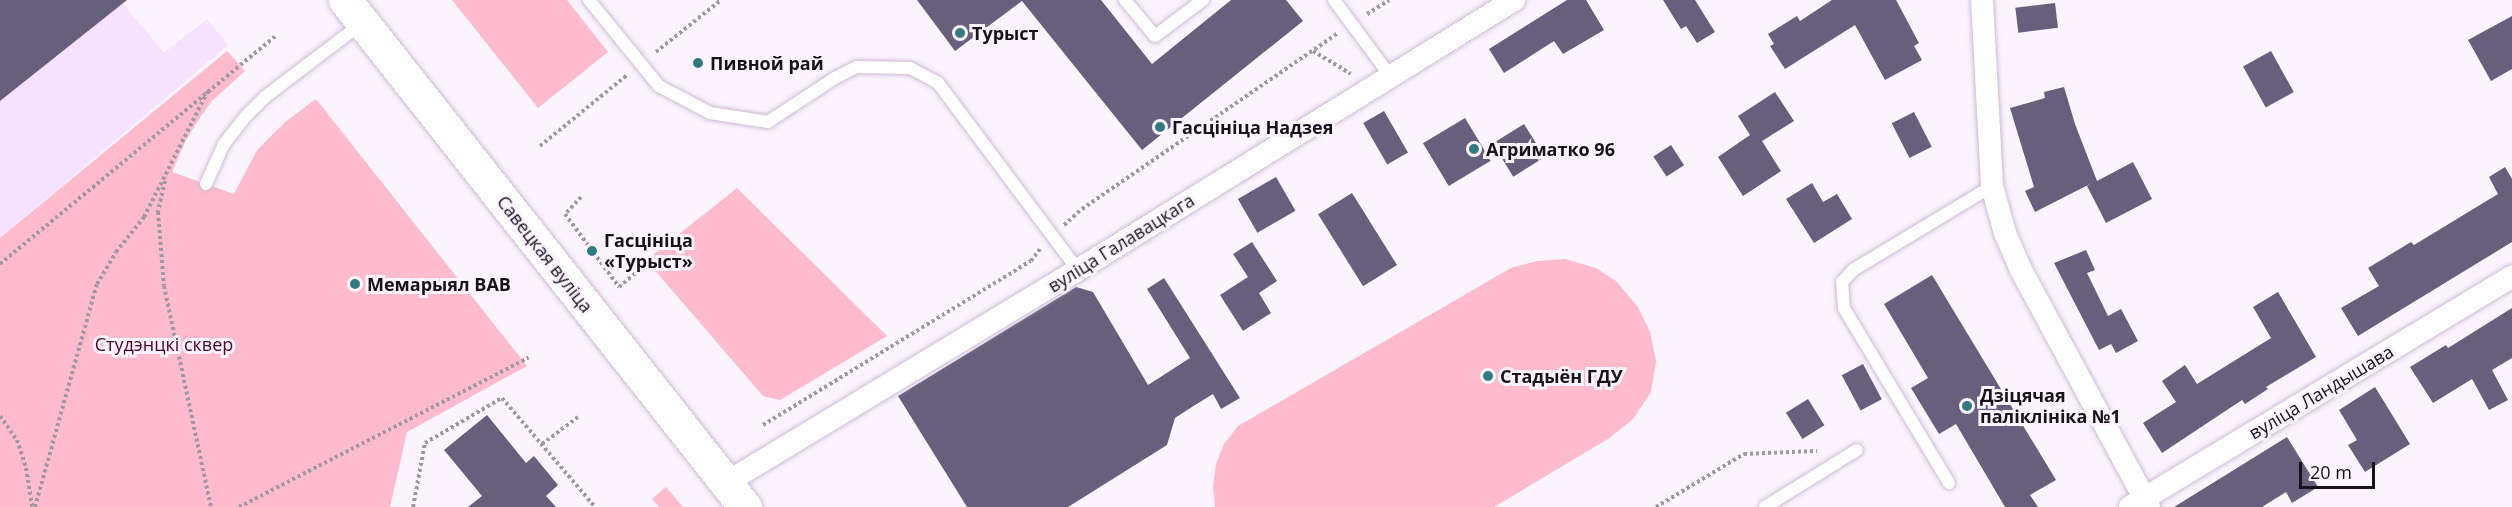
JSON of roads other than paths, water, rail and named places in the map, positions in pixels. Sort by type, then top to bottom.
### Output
[{"type":"main road","name":"Савецкая вуліца","points":[[354,11],[735,495]]},
{"type":"street","name":"вуліца Галавацкага","points":[[735,495],[1078,270],[1514,0]]},
{"type":"street","points":[[1982,0],[1992,186],[2005,233],[2021,270],[2141,504]]},
{"type":"street","name":"вуліца Ландышава","points":[[2141,504],[2512,277]]},
{"type":"lane","points":[[589,0],[659,86],[710,112],[768,122],[835,78],[857,67],[910,68],[938,83],[1078,270]]},
{"type":"lane","points":[[1125,0],[1155,36],[1203,0]]},
{"type":"lane","points":[[1334,0],[1391,77]]},
{"type":"lane","points":[[206,184],[224,144],[246,116],[354,11]]},
{"type":"lane","points":[[1949,483],[1844,308],[1842,282],[1853,270],[1992,186]]},
{"type":"lane","points":[[1765,507],[1857,450]]},
{"type":"place","name":"Турыст","points":[[960,33]]},
{"type":"place","name":"Пивной рай","points":[[698,63]]},
{"type":"place","name":"Гасцініца Надзея","points":[[1160,127]]},
{"type":"place","name":"Агриматко 96","points":[[1474,149]]},
{"type":"place","name":"Гасцініца «Турыст»","points":[[592,251]]},
{"type":"place","name":"Мемарыял ВАВ","points":[[355,284]]},
{"type":"place","name":"Стадыён ГДУ","points":[[1488,376]]},
{"type":"place","name":"Дзіцячая паліклініка №1","points":[[1967,406]]},
{"type":"park label","name":"Студэнцкі сквер","points":[[164,344]]}]
